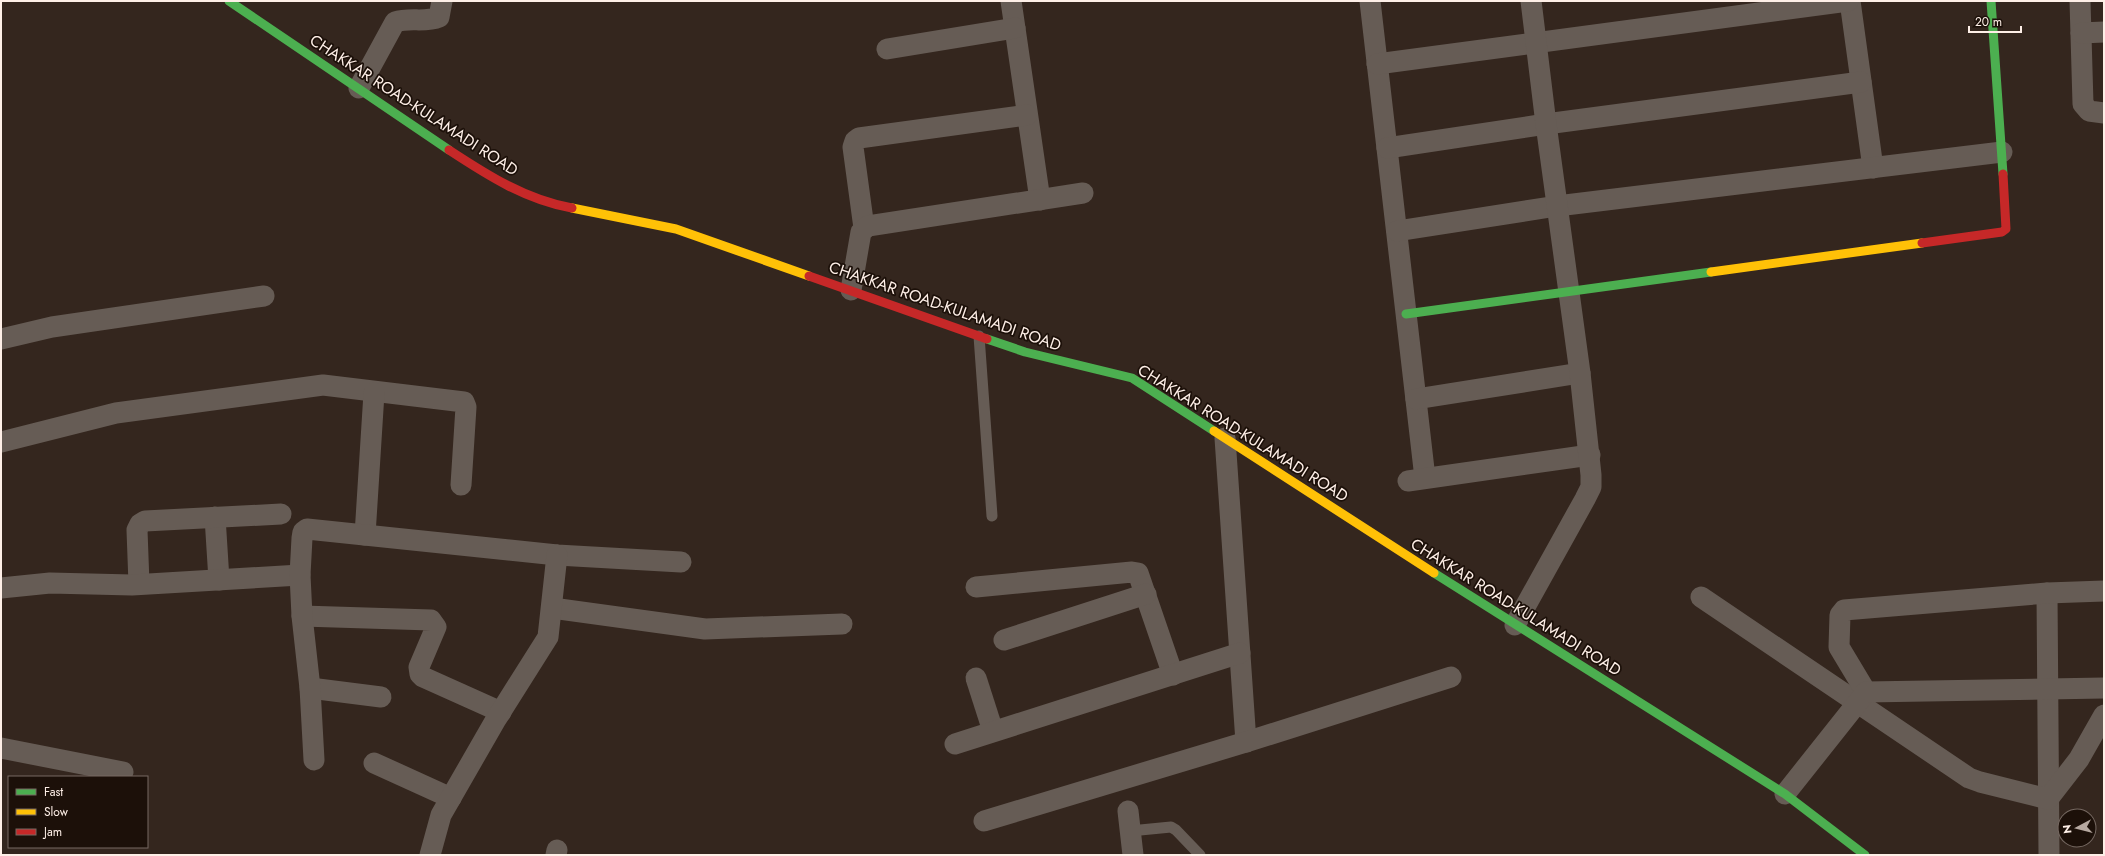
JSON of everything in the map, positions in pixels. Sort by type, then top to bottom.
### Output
[{"type":"street","name":"CHAKKAR ROAD-KULAMADI ROAD","points":[[230,1],[490,177],[549,204],[676,229],[1025,352],[1132,378],[1515,625],[1785,794],[1865,855]]},
{"type":"street","points":[[359,88],[395,22],[403,20],[432,20],[439,17],[442,1]]},
{"type":"street","points":[[1011,1],[1040,200]]},
{"type":"street","points":[[1370,1],[1416,399],[1416,480],[1590,455]]},
{"type":"street","points":[[1515,625],[1591,487],[1590,455],[1570,292],[1546,124],[1531,1]]},
{"type":"street","points":[[1377,64],[1536,44],[1849,1],[1873,168]]},
{"type":"street","points":[[1406,314],[2002,232],[2006,229],[2007,224],[1991,1]]},
{"type":"street","points":[[2080,1],[2083,104],[2089,111],[2104,113]]},
{"type":"street","points":[[887,49],[1015,28]]},
{"type":"street","points":[[2082,33],[2104,32]]},
{"type":"street","points":[[1387,148],[1546,124],[1861,82]]},
{"type":"street","points":[[864,228],[853,147],[855,141],[859,138],[1027,115]]},
{"type":"street","points":[[1396,231],[1557,206],[2002,152]]},
{"type":"street","points":[[851,290],[860,232],[864,228],[1083,193]]},
{"type":"street","points":[[1,338],[52,327],[264,296]]},
{"type":"street","points":[[1416,399],[1580,373]]},
{"type":"street","points":[[1,442],[116,413],[329,386],[374,393],[464,402],[466,407],[461,485]]},
{"type":"street","points":[[364,535],[374,393]]},
{"type":"street","points":[[1224,438],[1246,742]]},
{"type":"street","points":[[139,584],[137,530],[140,524],[145,521],[281,514]]},
{"type":"street","points":[[215,517],[219,580]]},
{"type":"street","points":[[314,760],[310,688],[302,616],[292,576],[303,532],[313,529],[557,555],[681,562]]},
{"type":"street","points":[[430,855],[441,815],[501,712],[548,637],[557,555]]},
{"type":"street","points":[[976,587],[1132,572],[1138,573],[1173,675]]},
{"type":"street","points":[[1,588],[50,583],[139,584],[292,576]]},
{"type":"street","points":[[1862,697],[1839,647],[1840,615],[1844,610],[2047,593],[2104,591]]},
{"type":"street","points":[[2047,593],[2049,855]]},
{"type":"street","points":[[1004,640],[1146,594]]},
{"type":"street","points":[[1701,597],[1862,697],[1969,778],[2048,799]]},
{"type":"street","points":[[552,608],[705,628],[842,624]]},
{"type":"street","points":[[302,616],[431,620],[436,628],[419,667],[420,674],[501,712]]},
{"type":"street","points":[[955,744],[1240,653]]},
{"type":"street","points":[[984,821],[1246,742],[1451,677]]},
{"type":"street","points":[[976,678],[993,731]]},
{"type":"street","points":[[310,688],[381,697]]},
{"type":"street","points":[[1785,794],[1862,697],[2104,688]]},
{"type":"street","points":[[2048,799],[2079,759],[2104,715]]},
{"type":"street","points":[[1,748],[123,772]]},
{"type":"street","points":[[374,764],[451,798]]},
{"type":"street","points":[[1128,810],[1132,855]]},
{"type":"lane","points":[[979,336],[992,516]]},
{"type":"lane","points":[[1130,831],[1171,827],[1176,830],[1200,855]]},
{"type":"traffic: fast","points":[[229,1],[449,150]]},
{"type":"traffic: fast","points":[[1991,1],[2003,174]]},
{"type":"traffic: fast","points":[[1406,314],[1711,272]]},
{"type":"traffic: fast","points":[[987,339],[1025,352],[1132,378],[1214,431]]},
{"type":"traffic: fast","points":[[1434,573],[1785,794],[1865,855]]},
{"type":"traffic: slow","points":[[572,208],[676,229],[809,276]]},
{"type":"traffic: slow","points":[[1711,272],[1922,243]]},
{"type":"traffic: slow","points":[[1214,431],[1434,573]]},
{"type":"traffic: jam","points":[[449,150],[492,177],[523,193],[572,208]]},
{"type":"traffic: jam","points":[[1922,243],[2002,232],[2006,229],[2003,174]]},
{"type":"traffic: jam","points":[[809,276],[987,339]]}]
